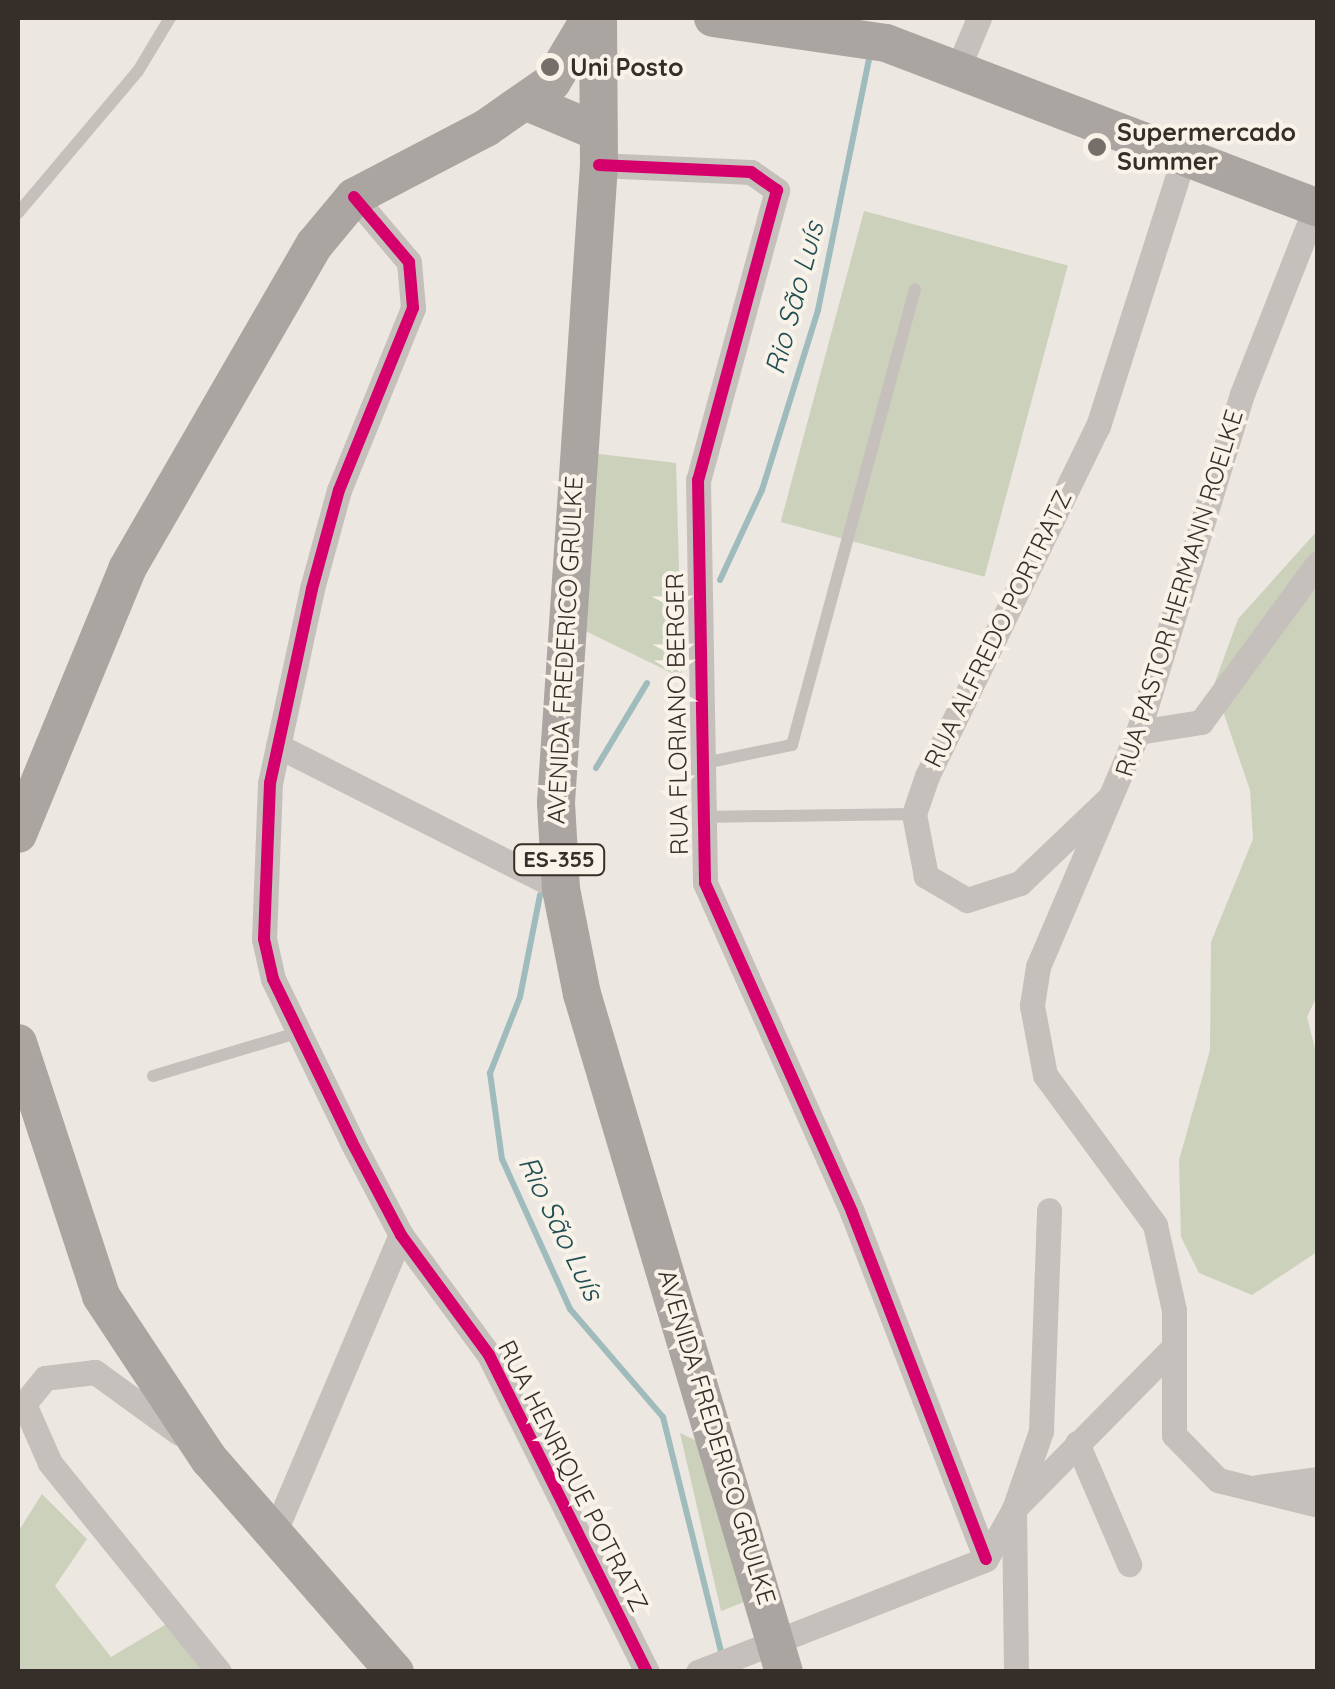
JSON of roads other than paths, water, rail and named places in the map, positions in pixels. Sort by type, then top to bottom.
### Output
[{"type":"main road","points":[[18,834],[127,569],[315,244],[354,196],[526,102],[552,82],[590,18]]},
{"type":"main road","name":"AVENIDA FREDERICO GRULKE","points":[[598,18],[598,148],[565,627],[561,890],[582,994],[770,1655]]},
{"type":"main road","points":[[714,18],[766,20],[886,43],[958,68],[1183,160],[1316,207]]},
{"type":"main road","points":[[526,102],[598,148]]},
{"type":"main road","points":[[18,1043],[101,1296],[209,1459],[395,1672]]},
{"type":"street","points":[[958,68],[979,18]]},
{"type":"street","name":"RUA FLORIANO BERGER","points":[[598,148],[750,172],[777,190],[698,480],[698,818],[724,942],[852,1212],[986,1559]]},
{"type":"street","name":"RUA ALFREDO PORTRATZ","points":[[914,814],[945,730],[1098,426],[1183,160]]},
{"type":"street","name":"RUA HENRIQUE POTRATZ","points":[[354,196],[408,262],[413,308],[339,490],[278,746],[260,894],[273,980],[296,1033],[401,1235],[489,1355],[647,1672]]},
{"type":"street","name":"RUA PASTOR HERMANN ROELKE","points":[[1316,207],[1242,394],[1138,732],[1116,792],[1038,967],[1033,1040],[1045,1075],[1156,1225],[1168,1264],[1174,1435],[1202,1470],[1244,1490],[1318,1504]]},
{"type":"street","points":[[1138,732],[1201,722],[1318,563]]},
{"type":"street","points":[[278,746],[561,890]]},
{"type":"street","points":[[914,814],[926,876],[967,900],[1020,883],[1116,792]]},
{"type":"street","points":[[704,1668],[770,1655],[986,1559],[1014,1508],[1042,1431],[1049,1210]]},
{"type":"street","points":[[273,1536],[401,1235]]},
{"type":"street","points":[[1016,1672],[1014,1508],[1172,1349]]},
{"type":"street","points":[[209,1459],[95,1372],[45,1378],[21,1404],[50,1463],[219,1672]]},
{"type":"street","points":[[1076,1443],[1130,1564]]},
{"type":"street","points":[[1244,1490],[1318,1479]]},
{"type":"lane","points":[[18,212],[138,71],[170,18]]},
{"type":"lane","points":[[698,764],[777,755],[792,745],[915,290]]},
{"type":"lane","points":[[698,818],[914,814]]},
{"type":"lane","points":[[153,1076],[296,1033]]},
{"type":"waterway","name":"Rio São Luís","points":[[720,580],[762,490],[818,310],[870,55]]},
{"type":"waterway","name":"Rio São Luís","points":[[596,768],[647,683]]},
{"type":"waterway","name":"Rio São Luís","points":[[540,895],[520,997],[490,1073],[502,1159],[570,1309],[663,1417],[722,1656]]},
{"type":"place","name":"Uni Posto","points":[[550,67]]},
{"type":"place","name":"Supermercado Summer","points":[[1097,147]]}]
